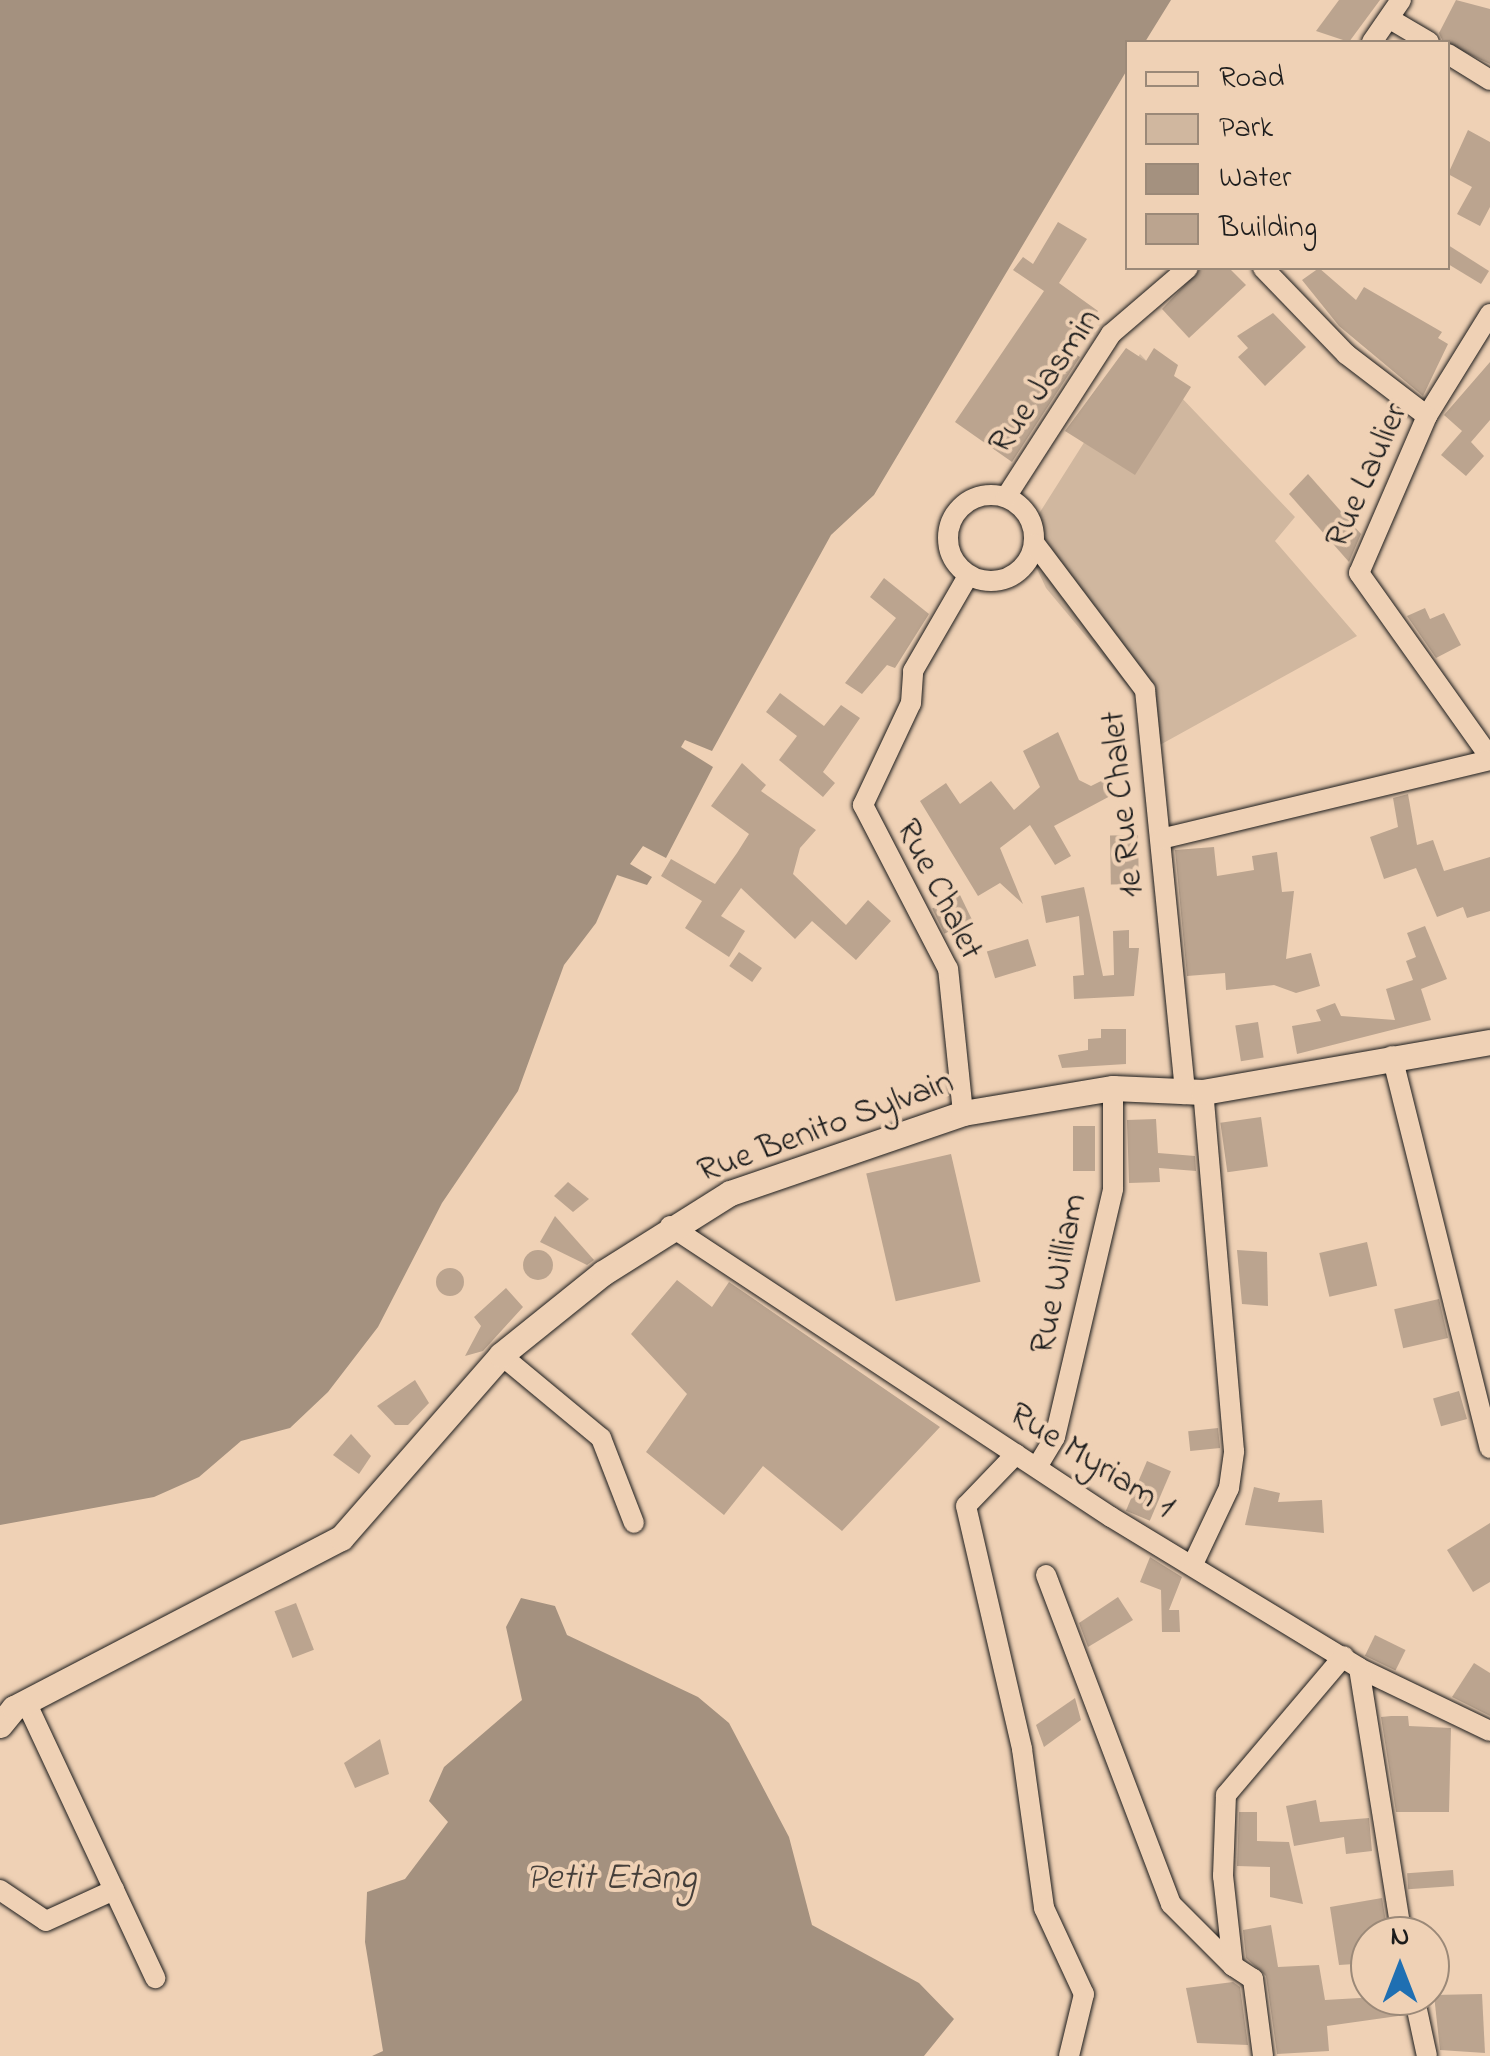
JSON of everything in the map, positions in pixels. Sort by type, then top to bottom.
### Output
[{"type":"main road","name":"Rue Benito Sylvain","points":[[0,1725],[26,1702],[341,1538],[501,1356],[670,1226],[730,1193],[962,1113],[1112,1088],[1194,1093],[1490,1042]]},
{"type":"street","points":[[1373,40],[1395,9],[1427,40]]},
{"type":"street","points":[[1450,55],[1490,80]]},
{"type":"street","name":"Rue Jasmin","points":[[1006,497],[1111,334],[1186,270]]},
{"type":"street","points":[[1266,270],[1346,354],[1427,416]]},
{"type":"street","name":"Rue Laulier","points":[[1160,839],[1490,758],[1359,573],[1427,416],[1490,314]]},
{"type":"street","points":[[1006,497],[1028,516],[1035,544],[1010,578],[968,576],[950,554],[949,526],[965,503],[1006,497]]},
{"type":"street","name":"1e Rue Chalet","points":[[1035,544],[1145,690],[1234,1450],[1229,1488],[1194,1562]]},
{"type":"street","name":"Rue Chalet","points":[[962,1113],[948,969],[864,816],[911,703],[914,671],[968,576]]},
{"type":"street","points":[[1392,1056],[1490,1448]]},
{"type":"street","name":"Rue William","points":[[1037,1467],[1055,1437],[1113,1189],[1112,1088]]},
{"type":"street","name":"Rue Myriam 1","points":[[670,1226],[1016,1454],[1352,1662],[1490,1731]]},
{"type":"street","points":[[501,1356],[601,1438],[634,1523]]},
{"type":"street","points":[[1016,1454],[966,1506],[1022,1749],[1044,1908],[1084,1994],[1069,2056]]},
{"type":"street","points":[[1046,1576],[1171,1904],[1233,1966],[1253,1979],[1263,2056]]},
{"type":"street","points":[[1352,1662],[1398,1916]]},
{"type":"street","points":[[1233,1966],[1223,1876],[1226,1794],[1352,1662]]},
{"type":"street","points":[[26,1702],[155,1978]]},
{"type":"street","points":[[0,1890],[46,1922],[114,1890]]},
{"type":"street","points":[[1418,2016],[1426,2056]]},
{"type":"green space","points":[[1140,354],[1295,517],[1275,541],[1357,636],[1158,746],[1151,714],[1046,588],[1023,539]]},
{"type":"water","points":[[0,0],[1171,0],[1146,40],[1125,40],[1125,73],[874,495],[831,535],[712,751],[685,740],[681,747],[713,767],[666,858],[643,846],[630,864],[652,877],[647,885],[617,875],[596,923],[564,965],[518,1091],[442,1203],[378,1327],[328,1392],[290,1428],[241,1441],[199,1477],[154,1497],[0,1525]]},
{"type":"water","name":"Petit Etang","points":[[521,1598],[555,1606],[567,1635],[698,1697],[729,1723],[789,1837],[812,1925],[919,1983],[954,2019],[924,2056],[372,2056],[383,2051],[365,1942],[367,1892],[405,1879],[448,1822],[429,1801],[444,1767],[522,1700],[506,1627]]},
{"type":"building","points":[[1339,0],[1380,0],[1350,40],[1316,31]]},
{"type":"building","points":[[1456,0],[1490,9],[1490,64],[1450,45],[1450,40],[1442,40],[1439,33]]},
{"type":"building","points":[[1468,130],[1490,142],[1490,207],[1480,226],[1457,214],[1472,187],[1450,175]]},
{"type":"building","points":[[1058,222],[1087,239],[1059,283],[1098,311],[1070,351],[1080,357],[1012,462],[955,422],[1044,291],[1013,270],[1023,257],[1033,264]]},
{"type":"building","points":[[1450,246],[1489,271],[1481,284],[1450,265]]},
{"type":"building","points":[[1199,270],[1231,270],[1246,285],[1189,338],[1162,309]]},
{"type":"building","points":[[1321,270],[1356,300],[1364,287],[1442,332],[1438,338],[1448,344],[1423,396],[1339,326],[1302,280]]},
{"type":"building","points":[[1273,313],[1306,347],[1265,386],[1238,357],[1248,348],[1237,336]]},
{"type":"building","points":[[1126,348],[1146,361],[1154,348],[1178,365],[1174,376],[1191,387],[1135,475],[1065,431]]},
{"type":"building","points":[[1490,362],[1490,420],[1471,442],[1484,456],[1466,476],[1441,455],[1462,431],[1444,415]]},
{"type":"building","points":[[1308,474],[1361,534],[1349,562],[1289,494]]},
{"type":"building","points":[[884,578],[929,614],[895,668],[887,665],[862,694],[845,683],[896,618],[870,597]]},
{"type":"building","points":[[1425,608],[1430,619],[1444,613],[1461,645],[1436,658],[1407,616]]},
{"type":"building","points":[[780,693],[824,726],[841,705],[860,718],[823,772],[835,783],[823,797],[779,760],[797,736],[766,712]]},
{"type":"building","points":[[1058,732],[1079,780],[1091,786],[1105,779],[1114,794],[1054,826],[1071,856],[1055,865],[1030,825],[1000,848],[1023,904],[1000,883],[978,896],[920,801],[946,783],[960,804],[991,781],[1014,810],[1040,787],[1023,751]]},
{"type":"building","points":[[742,763],[766,785],[761,791],[816,830],[800,848],[793,874],[846,925],[868,900],[891,921],[856,960],[812,921],[795,939],[741,888],[721,916],[745,931],[729,957],[685,928],[702,901],[661,876],[671,859],[715,884],[749,834],[711,806]]},
{"type":"building","points":[[1408,794],[1417,845],[1433,840],[1444,871],[1490,857],[1490,911],[1467,918],[1463,907],[1437,917],[1416,868],[1384,879],[1370,837],[1398,827],[1393,798]]},
{"type":"building","points":[[1110,835],[1138,835],[1139,884],[1111,884]]},
{"type":"building","points":[[1214,847],[1217,876],[1254,870],[1252,856],[1277,852],[1282,892],[1294,891],[1286,959],[1311,953],[1320,986],[1296,993],[1274,985],[1226,990],[1225,973],[1187,976],[1175,850]]},
{"type":"building","points":[[1084,887],[1103,976],[1114,975],[1113,931],[1129,930],[1129,948],[1139,948],[1134,996],[1074,999],[1073,976],[1084,975],[1079,916],[1046,923],[1041,896]]},
{"type":"building","points":[[960,895],[972,920],[944,934],[932,909]]},
{"type":"building","points":[[1425,926],[1447,979],[1421,989],[1431,1020],[1297,1054],[1292,1026],[1321,1021],[1316,1010],[1335,1003],[1341,1016],[1395,1020],[1386,989],[1413,980],[1406,961],[1416,957],[1407,933]]},
{"type":"building","points":[[1028,939],[1036,966],[995,978],[987,952]]},
{"type":"building","points":[[739,952],[762,968],[752,982],[729,966]]},
{"type":"building","points":[[1258,1022],[1264,1058],[1241,1061],[1235,1026]]},
{"type":"building","points":[[1101,1029],[1126,1029],[1126,1064],[1062,1068],[1058,1055],[1088,1050],[1088,1039],[1101,1038]]},
{"type":"building","points":[[1261,1117],[1268,1167],[1227,1172],[1220,1123]]},
{"type":"building","points":[[1156,1119],[1158,1153],[1195,1156],[1196,1171],[1159,1168],[1160,1182],[1129,1183],[1127,1120]]},
{"type":"building","points":[[1073,1126],[1095,1126],[1095,1171],[1073,1171]]},
{"type":"building","points":[[951,1154],[980,1282],[896,1301],[866,1174]]},
{"type":"building","points":[[568,1182],[589,1199],[573,1212],[554,1196]]},
{"type":"building","points":[[555,1216],[594,1260],[587,1265],[540,1242]]},
{"type":"building","points":[[1367,1242],[1377,1286],[1329,1297],[1319,1253]]},
{"type":"building","points":[[538,1250],[552,1259],[553,1265],[544,1279],[538,1280],[524,1271],[523,1265],[532,1251]]},
{"type":"building","points":[[1237,1250],[1267,1252],[1268,1306],[1242,1304]]},
{"type":"building","points":[[450,1268],[460,1272],[464,1282],[460,1292],[450,1296],[440,1292],[436,1282],[440,1272]]},
{"type":"building","points":[[677,1280],[712,1307],[729,1282],[940,1427],[842,1531],[763,1466],[724,1515],[646,1452],[687,1394],[631,1334]]},
{"type":"building","points":[[506,1288],[523,1307],[483,1351],[465,1356],[481,1326],[474,1317]]},
{"type":"building","points":[[1439,1299],[1448,1338],[1403,1348],[1394,1309]]},
{"type":"building","points":[[415,1380],[429,1403],[408,1425],[395,1425],[377,1406]]},
{"type":"building","points":[[1459,1391],[1467,1419],[1441,1426],[1433,1398]]},
{"type":"building","points":[[1218,1428],[1220,1448],[1190,1451],[1188,1431]]},
{"type":"building","points":[[351,1434],[371,1456],[359,1474],[333,1455]]},
{"type":"building","points":[[1147,1461],[1171,1471],[1150,1521],[1126,1511]]},
{"type":"building","points":[[1254,1487],[1280,1493],[1278,1502],[1322,1500],[1324,1533],[1245,1525]]},
{"type":"building","points":[[1490,1523],[1490,1582],[1473,1592],[1447,1550]]},
{"type":"building","points":[[1150,1557],[1182,1577],[1169,1610],[1179,1610],[1180,1632],[1162,1632],[1161,1590],[1140,1582]]},
{"type":"building","points":[[1118,1597],[1133,1620],[1088,1647],[1079,1623]]},
{"type":"building","points":[[296,1603],[314,1650],[292,1658],[275,1611]]},
{"type":"building","points":[[1375,1635],[1406,1650],[1395,1671],[1365,1656]]},
{"type":"building","points":[[1474,1663],[1490,1673],[1490,1716],[1452,1697]]},
{"type":"building","points":[[1075,1698],[1081,1720],[1044,1747],[1036,1725]]},
{"type":"building","points":[[1408,1716],[1409,1726],[1451,1728],[1449,1812],[1396,1812],[1381,1717]]},
{"type":"building","points":[[380,1739],[389,1774],[355,1788],[344,1763]]},
{"type":"building","points":[[1316,1800],[1320,1822],[1369,1818],[1372,1851],[1346,1854],[1344,1837],[1294,1846],[1286,1806]]},
{"type":"building","points":[[1239,1812],[1257,1812],[1257,1841],[1289,1842],[1303,1904],[1270,1897],[1270,1867],[1237,1866]]},
{"type":"building","points":[[1453,1870],[1454,1886],[1408,1889],[1407,1873]]},
{"type":"building","points":[[1382,1898],[1385,1916],[1350,1916],[1350,1964],[1339,1965],[1330,1907]]},
{"type":"building","points":[[1271,1925],[1278,1967],[1319,1965],[1325,2000],[1350,1999],[1350,2016],[1398,2016],[1327,2026],[1329,2051],[1277,2054],[1266,1976],[1246,1958],[1243,1930]]},
{"type":"building","points":[[1233,1982],[1240,1987],[1248,2045],[1197,2043],[1186,1988]]},
{"type":"building","points":[[1482,1994],[1485,2053],[1440,2050],[1436,2016],[1450,2016],[1450,1995]]}]
